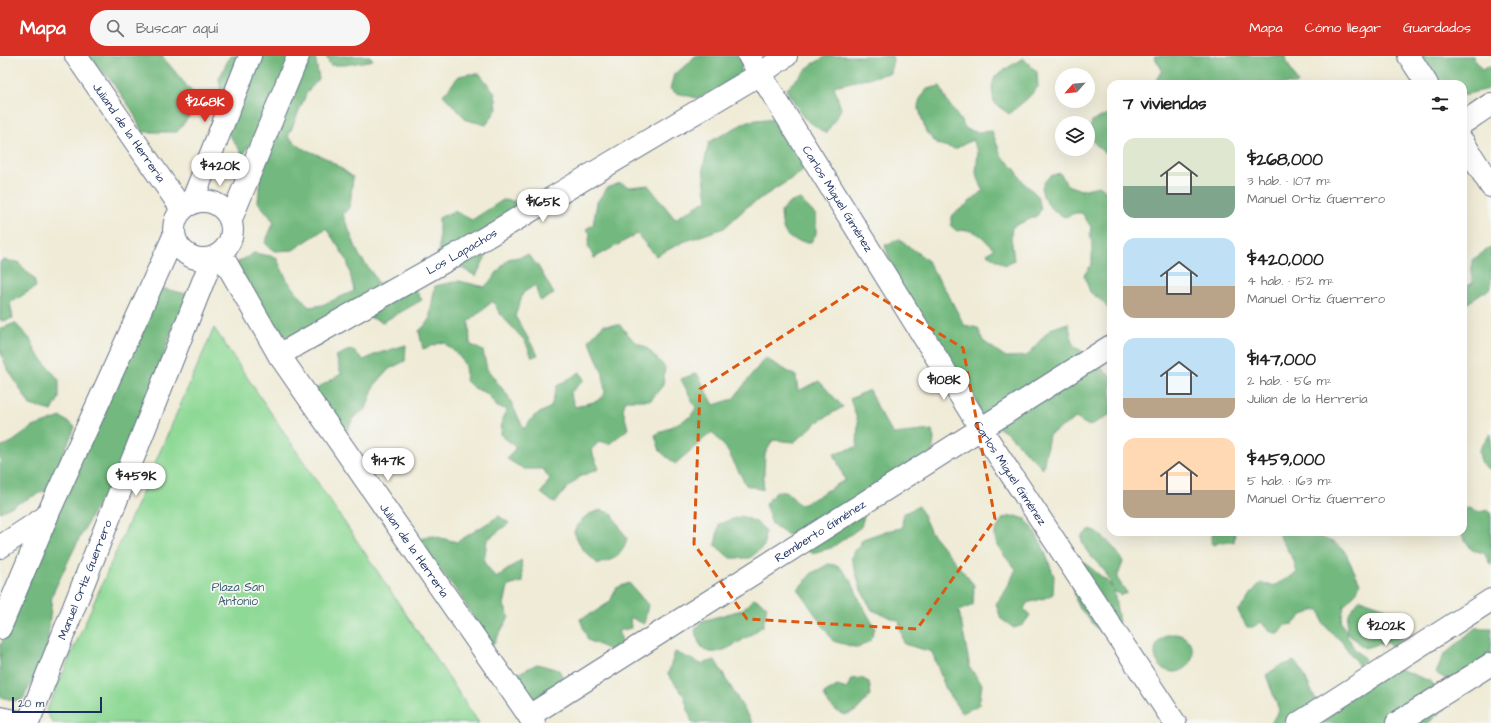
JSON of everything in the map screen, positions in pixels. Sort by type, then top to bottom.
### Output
[{"type":"street","name":"Juliand de la Herreria","points":[[76,56],[186,207]]},
{"type":"street","points":[[0,628],[47,516],[174,236],[175,222],[186,207],[250,56]]},
{"type":"street","name":"Manuel Ortiz Guerrero","points":[[28,723],[216,257],[228,247],[232,238],[233,229],[231,219],[298,56]]},
{"type":"street","name":"Carlos Miguel Giménez","points":[[749,56],[981,429],[1174,723]]},
{"type":"street","name":"Los Lapachos","points":[[279,355],[463,251],[760,74],[786,56]]},
{"type":"street","points":[[1409,56],[1424,80]]},
{"type":"street","points":[[1467,120],[1491,104]]},
{"type":"street","points":[[1467,148],[1491,186]]},
{"type":"street","points":[[186,207],[204,201],[218,205],[226,211],[231,219]]},
{"type":"street","points":[[174,236],[184,253],[193,258],[203,260],[216,257]]},
{"type":"street","name":"Julian de la Herrería","points":[[216,257],[279,355],[531,719]]},
{"type":"street","name":"Remberto Giménez","points":[[531,719],[1107,349]]},
{"type":"street","points":[[0,547],[47,516]]},
{"type":"street","points":[[1298,723],[1491,600]]},
{"type":"street","points":[[1396,723],[1491,664]]},
{"type":"street","points":[[0,718],[23,723]]},
{"type":"highlighted area","points":[[861,286],[963,348],[995,519],[917,629],[747,619],[694,544],[700,389]]},
{"type":"green space","points":[[86,56],[162,56],[196,97],[194,110],[177,132],[142,132],[132,110],[109,78]]},
{"type":"green space","points":[[230,56],[292,56],[260,129],[243,155],[226,130],[219,79]]},
{"type":"green space","points":[[315,56],[319,79],[307,92],[288,137],[302,148],[328,159],[353,177],[350,206],[343,215],[359,255],[375,277],[377,284],[400,276],[411,283],[422,300],[383,322],[363,315],[346,320],[320,346],[294,343],[275,326],[228,268],[254,253],[276,257],[287,280],[309,307],[322,305],[354,291],[347,260],[326,228],[293,250],[274,251],[265,243],[274,222],[258,202],[261,168],[274,133],[290,105],[297,69]]},
{"type":"green space","points":[[326,56],[370,56],[373,60],[345,65],[330,65]]},
{"type":"green space","points":[[695,56],[737,56],[742,60],[740,82],[697,98],[676,93],[670,89],[674,74],[687,65]]},
{"type":"green space","points":[[827,56],[892,56],[893,60],[890,73],[834,86],[841,109],[826,134],[803,117],[786,89],[811,65]]},
{"type":"green space","points":[[1154,56],[1286,56],[1287,62],[1296,80],[1156,80],[1162,70]]},
{"type":"green space","points":[[1407,56],[1473,56],[1482,70],[1491,65],[1491,87],[1467,94],[1467,80],[1435,80]]},
{"type":"green space","points":[[1023,58],[1037,72],[1038,87],[1028,98],[1009,114],[994,103],[992,87],[995,76]]},
{"type":"green space","points":[[480,74],[495,93],[497,109],[486,125],[467,120],[443,95],[459,76]]},
{"type":"green space","points":[[940,86],[947,101],[967,130],[979,132],[992,131],[1001,155],[1015,169],[1023,182],[1038,196],[1041,209],[1037,216],[1012,227],[1011,236],[1014,260],[1005,265],[987,254],[994,249],[978,234],[964,230],[957,231],[951,226],[951,216],[983,190],[976,173],[978,151],[972,140],[955,149],[937,144],[926,132],[918,106],[920,99],[927,89]]},
{"type":"green space","points":[[1107,114],[1107,151],[1104,153],[1095,143],[1095,120]]},
{"type":"green space","points":[[775,118],[798,149],[805,170],[747,207],[724,228],[683,242],[656,256],[637,234],[594,258],[588,246],[590,233],[586,229],[593,225],[597,202],[607,188],[620,183],[630,187],[648,185],[675,219],[707,200],[703,168],[709,142],[748,121]]},
{"type":"green space","points":[[1060,173],[1067,185],[1081,190],[1099,186],[1107,192],[1107,307],[1103,302],[1090,292],[1084,275],[1092,264],[1091,227],[1082,213],[1075,213],[1065,217],[1054,211],[1045,200],[1042,189],[1044,183],[1048,178]]},
{"type":"green space","points":[[800,199],[816,215],[816,234],[811,242],[796,241],[791,239],[787,236],[783,226],[781,212],[789,203]]},
{"type":"green space","points":[[503,200],[530,203],[491,246],[476,276],[439,256],[439,218],[454,211],[472,220]]},
{"type":"green space","points":[[899,239],[926,259],[948,294],[964,325],[978,328],[983,341],[1006,357],[1027,356],[1050,329],[1068,323],[1074,346],[1098,362],[1107,373],[1107,416],[1089,426],[1076,418],[1049,435],[1043,469],[1007,433],[981,417],[977,400],[962,386],[897,284],[885,245]]},
{"type":"green space","points":[[1491,247],[1491,288],[1467,303],[1467,286],[1472,284],[1472,260]]},
{"type":"green space","points":[[528,255],[538,266],[554,294],[540,301],[535,285],[523,293],[515,316],[538,355],[532,357],[525,341],[500,314],[493,301],[469,321],[470,344],[483,351],[487,369],[508,396],[524,429],[534,416],[551,407],[557,386],[580,372],[584,380],[570,393],[575,407],[597,401],[605,393],[603,374],[589,340],[603,325],[620,325],[634,341],[648,349],[665,367],[663,385],[651,400],[626,400],[623,409],[628,429],[609,444],[600,441],[591,450],[599,469],[581,476],[567,488],[555,503],[541,493],[550,479],[543,469],[524,469],[507,459],[516,447],[501,435],[502,419],[507,409],[497,407],[488,394],[474,388],[465,380],[466,373],[463,363],[457,354],[443,342],[423,349],[419,331],[429,321],[435,286],[459,281],[485,287],[508,259]]},
{"type":"green space","points":[[2,260],[18,262],[34,279],[36,287],[10,303],[13,318],[3,321],[0,320],[0,262]]},
{"type":"green space","points":[[161,288],[187,294],[182,314],[171,332],[162,361],[115,478],[92,514],[52,595],[47,649],[35,677],[21,702],[0,697],[0,646],[17,613],[43,542]]},
{"type":"green space","points":[[15,323],[31,340],[36,352],[59,380],[59,398],[52,411],[30,405],[6,366],[0,350],[0,329]]},
{"type":"green space","name":"Plaza San Antonio","points":[[214,328],[479,723],[53,723],[46,712]]},
{"type":"green space","points":[[406,345],[405,361],[389,369],[374,386],[366,409],[354,417],[346,433],[314,390],[341,374],[336,356],[351,349],[364,360],[376,354]]},
{"type":"green space","points":[[765,358],[796,376],[798,391],[819,381],[843,407],[819,421],[794,442],[773,440],[765,454],[763,490],[746,485],[726,448],[712,432],[675,464],[660,451],[655,435],[690,417],[696,408],[681,379],[697,373],[714,405],[733,399]]},
{"type":"green space","points":[[869,390],[878,410],[893,434],[932,430],[934,439],[932,453],[872,487],[861,527],[831,548],[812,553],[772,524],[765,504],[776,492],[787,492],[800,505],[804,504],[845,480],[834,453],[857,447],[858,422],[850,399]]},
{"type":"green space","points":[[61,417],[75,427],[48,489],[0,512],[0,447],[12,442],[33,427]]},
{"type":"green space","points":[[1491,434],[1491,470],[1481,463],[1479,451],[1483,443]]},
{"type":"green space","points":[[919,506],[930,531],[974,585],[973,605],[959,611],[969,667],[982,684],[979,705],[962,713],[947,692],[932,652],[904,644],[899,621],[872,610],[861,590],[851,557],[863,539],[886,531],[902,528],[903,514]]},
{"type":"green space","points":[[1467,508],[1480,512],[1487,510],[1491,512],[1491,566],[1484,553],[1472,550],[1462,536],[1467,536]]},
{"type":"green space","points":[[602,510],[612,514],[627,539],[620,554],[610,560],[598,564],[582,549],[574,532],[579,523],[585,517]]},
{"type":"green space","points":[[499,516],[509,523],[487,540],[484,562],[496,578],[521,560],[523,582],[508,586],[504,605],[509,617],[492,646],[476,623],[458,592],[417,542],[429,535],[457,542]]},
{"type":"green space","points":[[742,516],[756,522],[765,530],[764,546],[750,558],[730,558],[715,545],[719,524]]},
{"type":"green space","points":[[1015,516],[1025,519],[1031,525],[1042,545],[1054,576],[1053,594],[1027,603],[1024,609],[1030,615],[1023,625],[1014,628],[1001,619],[996,604],[1006,590],[1016,569],[996,543],[995,533],[1003,518]]},
{"type":"green space","points":[[1091,529],[1109,543],[1123,562],[1117,578],[1127,593],[1121,595],[1114,591],[1119,622],[1099,631],[1077,605],[1070,570],[1080,559],[1108,582],[1112,588],[1105,572],[1089,554],[1082,542],[1081,537]]},
{"type":"green space","points":[[1212,536],[1235,536],[1234,542],[1221,542],[1213,545],[1211,542]]},
{"type":"green space","points":[[1279,536],[1321,536],[1335,543],[1345,552],[1360,583],[1357,592],[1344,605],[1341,622],[1353,647],[1365,659],[1359,666],[1342,642],[1323,624],[1321,612],[1314,610],[1303,615],[1293,624],[1286,625],[1279,634],[1269,631],[1261,622],[1253,627],[1247,627],[1238,611],[1261,583],[1273,586],[1297,573],[1294,561]]},
{"type":"green space","points":[[829,564],[839,566],[851,580],[859,599],[875,628],[871,640],[858,648],[833,641],[798,589],[812,573]]},
{"type":"green space","points":[[629,583],[648,605],[644,624],[630,617],[631,628],[618,631],[624,645],[610,650],[588,640],[580,619],[610,602],[616,588]]},
{"type":"green space","points":[[754,598],[767,606],[763,626],[736,644],[720,651],[707,651],[702,647],[695,630],[702,621],[742,610]]},
{"type":"green space","points":[[1360,599],[1386,608],[1403,638],[1392,648],[1387,642],[1364,648],[1346,631],[1348,614]]},
{"type":"green space","points":[[1475,628],[1491,628],[1491,671],[1457,686],[1436,673],[1444,655]]},
{"type":"green space","points":[[1170,634],[1178,634],[1188,639],[1192,646],[1192,660],[1188,667],[1178,672],[1170,672],[1160,667],[1158,664],[1155,657],[1155,649],[1160,639],[1163,637]]},
{"type":"green space","points":[[675,652],[701,664],[715,660],[752,723],[692,723],[684,696],[668,674]]},
{"type":"green space","points":[[1294,661],[1302,671],[1317,702],[1381,662],[1430,681],[1444,709],[1428,723],[1271,723],[1279,710],[1266,675],[1278,667]]},
{"type":"green space","points":[[537,664],[559,670],[564,680],[577,672],[581,683],[529,702],[514,677]]},
{"type":"green space","points":[[861,678],[869,682],[871,695],[856,711],[844,715],[829,704],[824,694],[837,686],[847,689],[851,679]]}]
